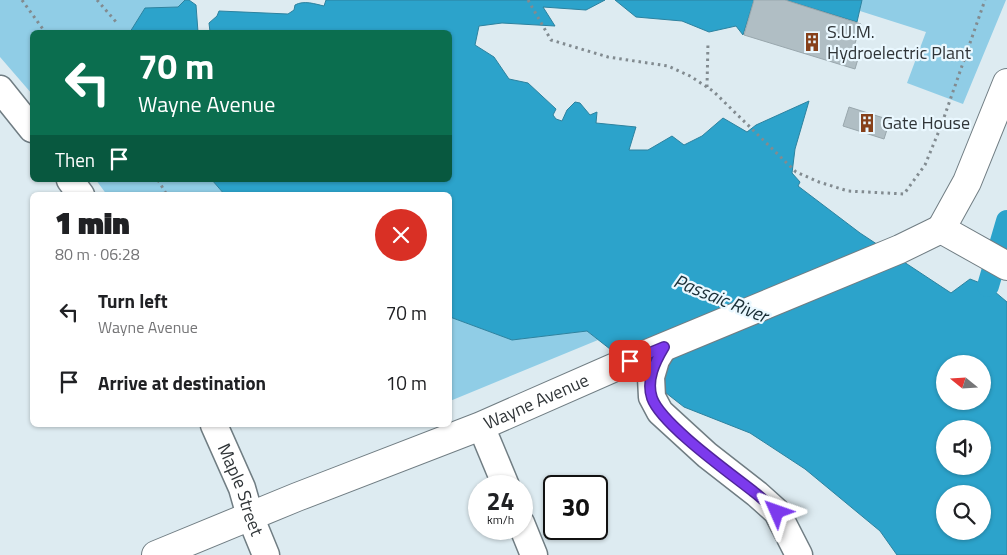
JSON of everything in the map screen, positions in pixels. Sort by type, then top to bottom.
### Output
[{"type":"main road","points":[[1007,84],[967,182],[941,229],[1007,266]]},
{"type":"main road","name":"Wayne Avenue","points":[[156,555],[250,516],[481,426],[613,368],[900,249],[941,229]]},
{"type":"street","points":[[0,89],[30,127]]},
{"type":"street","points":[[664,347],[656,360],[651,377],[652,397],[660,412],[707,455],[777,512],[799,555]]},
{"type":"street","points":[[481,426],[501,475]]},
{"type":"street","name":"Maple Street","points":[[215,427],[242,488],[250,516],[266,555]]},
{"type":"street","points":[[528,540],[534,555]]},
{"type":"path","points":[[22,0],[44,30]]},
{"type":"path","points":[[97,0],[116,23]]},
{"type":"path","points":[[528,0],[552,40],[608,57],[668,66],[690,76],[707,87],[796,172],[848,191],[904,194],[925,165],[941,126],[985,0]]},
{"type":"path","points":[[707,87],[708,42]]},
{"type":"shaded area","points":[[0,0],[185,0],[178,7],[145,9],[131,30],[30,30],[30,92],[0,57]]},
{"type":"shaded area","points":[[861,0],[1006,0],[963,104],[907,83],[926,32],[860,11]]},
{"type":"shaded area","points":[[97,182],[214,182],[222,192],[105,192]]},
{"type":"shaded area","points":[[452,318],[512,340],[587,331],[598,340],[452,400]]},
{"type":"water","points":[[185,0],[189,0],[196,5],[198,30],[131,30],[145,8],[178,7]]},
{"type":"water","name":"Passaic River","points":[[326,0],[605,0],[586,10],[543,7],[555,26],[502,23],[479,26],[475,45],[494,57],[509,79],[528,83],[556,109],[553,115],[556,119],[562,121],[567,110],[575,102],[580,103],[590,115],[597,112],[596,123],[636,127],[629,150],[648,150],[672,136],[684,145],[702,136],[723,118],[747,132],[756,125],[809,101],[795,149],[792,173],[800,182],[798,186],[860,233],[951,293],[970,279],[988,286],[1007,302],[1007,555],[897,555],[880,531],[805,469],[750,433],[684,407],[587,331],[512,340],[452,318],[452,192],[222,192],[214,182],[452,182],[452,30],[210,30],[209,23],[217,16],[219,11],[288,14],[294,10],[295,5],[302,3],[324,6]]},
{"type":"water","points":[[615,0],[754,0],[743,35],[736,26],[709,32],[682,21],[636,17]]},
{"type":"water","points":[[785,0],[862,0],[857,22]]},
{"type":"building","name":"S.U.M. Hydroelectric Plant","points":[[754,0],[785,0],[861,24],[853,50],[860,52],[855,69],[744,35]]},
{"type":"building","name":"Gate House","points":[[849,107],[890,120],[884,139],[843,126]]},
{"type":"waterway","points":[[988,286],[1007,221]]},
{"type":"place","name":"S.U.M. Hydroelectric Plant","points":[[812,42]]},
{"type":"place","name":"Gate House","points":[[867,123]]},
{"type":"route","points":[[630,361],[664,347],[656,360],[651,377],[652,397],[660,412],[707,455],[777,512]]}]
